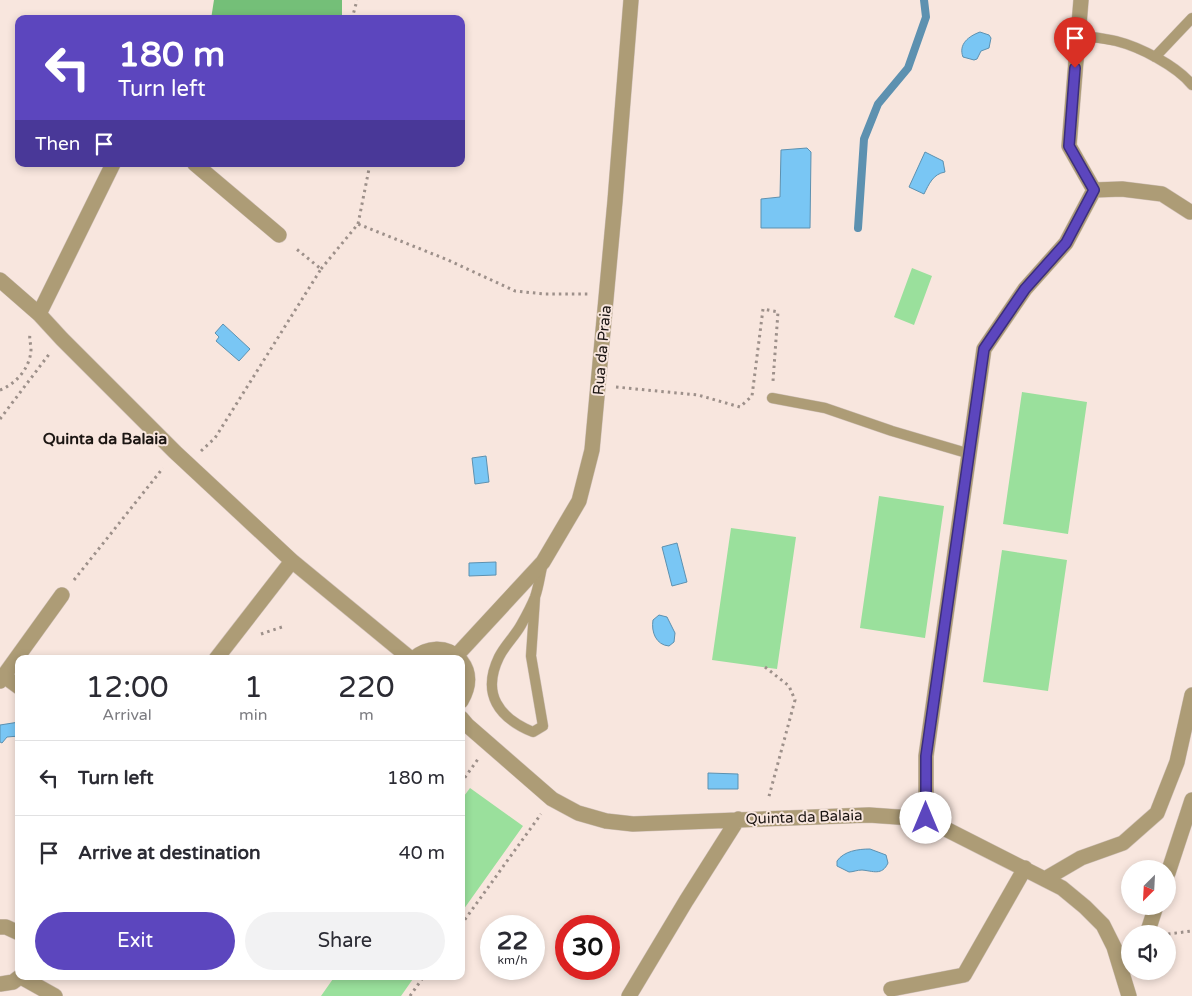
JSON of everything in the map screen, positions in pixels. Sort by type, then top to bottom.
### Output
[{"type":"street","name":"Rua da Praia","points":[[462,655],[543,562],[578,501],[592,450],[607,294],[630,0]]},
{"type":"street","points":[[1081,0],[1069,146],[1094,190]]},
{"type":"street","points":[[42,317],[112,167]]},
{"type":"street","points":[[198,167],[279,236]]},
{"type":"street","points":[[1094,190],[1122,189],[1162,194],[1190,212]]},
{"type":"street","points":[[926,818],[926,756],[984,349],[1025,289],[1066,243],[1094,190]]},
{"type":"street","points":[[0,280],[42,317],[175,452],[292,561],[407,655]]},
{"type":"street","points":[[219,655],[292,561]]},
{"type":"street","points":[[18,655],[62,594]]},
{"type":"street","points":[[417,655],[438,648],[454,655]]},
{"type":"street","points":[[15,660],[2,678],[15,684]]},
{"type":"street","points":[[465,668],[468,673],[468,683],[465,695]]},
{"type":"street","points":[[1045,879],[1081,858],[1123,843],[1157,813],[1177,762],[1192,695]]},
{"type":"street","name":"Quinta da Balaia","points":[[465,722],[552,799],[578,813],[606,821],[633,824],[869,815],[926,818],[1062,888],[1103,925],[1121,958]]},
{"type":"street","points":[[1172,860],[1192,800]]},
{"type":"street","points":[[629,996],[738,819]]},
{"type":"street","points":[[891,989],[964,975],[1026,868]]},
{"type":"street","points":[[0,927],[6,927],[15,931]]},
{"type":"street","points":[[0,984],[16,980]]},
{"type":"street","points":[[26,980],[55,996]]},
{"type":"street","name":"Quinta da Balaia","points":[[1121,996],[1123,980]]},
{"type":"street","name":"Quinta da Balaia","points":[[1126,980],[1128,996]]},
{"type":"lane","points":[[1155,57],[1192,18]]},
{"type":"lane","points":[[1078,35],[1117,41],[1162,60],[1188,79],[1192,85]]},
{"type":"lane","points":[[772,398],[825,408],[892,431],[970,454]]},
{"type":"lane","points":[[535,598],[520,628],[500,656],[493,674],[492,692],[495,704],[502,711],[517,725],[533,732],[543,726],[531,656],[535,598],[543,562]]},
{"type":"path","points":[[353,15],[356,0]]},
{"type":"path","points":[[188,464],[215,438],[321,269],[358,224],[369,167]]},
{"type":"path","points":[[358,224],[448,260],[515,291],[544,294],[607,294]]},
{"type":"path","points":[[279,236],[321,269]]},
{"type":"path","points":[[598,385],[698,395],[740,407],[752,396],[764,309],[778,312],[772,398]]},
{"type":"path","points":[[0,390],[14,383],[29,362],[31,350],[29,335],[42,317]]},
{"type":"path","points":[[0,419],[62,339]]},
{"type":"path","points":[[62,594],[175,452]]},
{"type":"path","points":[[763,819],[795,700],[789,686],[765,667]]},
{"type":"path","points":[[465,777],[489,744]]},
{"type":"path","points":[[465,919],[552,799]]},
{"type":"path","points":[[1176,933],[1192,931]]},
{"type":"path","points":[[410,996],[421,980]]},
{"type":"green space","points":[[214,0],[342,0],[342,15],[212,15]]},
{"type":"green space","points":[[912,268],[932,276],[914,325],[894,317]]},
{"type":"green space","points":[[1022,392],[1087,402],[1068,534],[1003,524]]},
{"type":"green space","points":[[879,496],[944,506],[925,638],[860,628]]},
{"type":"green space","points":[[731,528],[796,537],[777,669],[712,660]]},
{"type":"green space","points":[[1002,550],[1067,560],[1048,691],[983,682]]},
{"type":"green space","points":[[470,788],[523,826],[465,907],[465,795]]},
{"type":"green space","points":[[332,980],[412,980],[401,996],[321,996]]},
{"type":"water","points":[[980,32],[989,35],[991,38],[989,48],[981,51],[977,59],[963,57],[963,44]]},
{"type":"water","points":[[807,148],[811,152],[810,228],[761,228],[761,199],[780,197],[781,150]]},
{"type":"water","points":[[925,152],[943,161],[945,172],[934,177],[924,194],[909,187]]},
{"type":"water","points":[[223,324],[250,349],[239,361],[216,341],[219,337],[215,333]]},
{"type":"water","points":[[486,456],[489,482],[475,484],[472,458]]},
{"type":"water","points":[[677,543],[687,582],[672,586],[662,547]]},
{"type":"water","points":[[496,562],[496,575],[469,576],[469,563]]},
{"type":"water","points":[[659,615],[667,617],[675,633],[674,642],[669,646],[664,645],[655,637],[653,620]]},
{"type":"water","points":[[15,723],[15,736],[7,737],[2,743],[0,742],[0,725]]},
{"type":"water","points":[[708,773],[738,774],[738,789],[708,789]]},
{"type":"water","points":[[870,849],[886,855],[888,863],[883,870],[877,872],[862,870],[849,872],[837,866],[837,861],[843,855],[856,850]]},
{"type":"waterway","points":[[858,228],[864,139],[878,104],[908,68],[926,17],[924,0]]},
{"type":"district","name":"Quinta da Balaia","points":[[105,439]]},
{"type":"route","points":[[926,818],[926,756],[984,349],[1025,289],[1066,243],[1094,190],[1069,146],[1075,68]]}]
